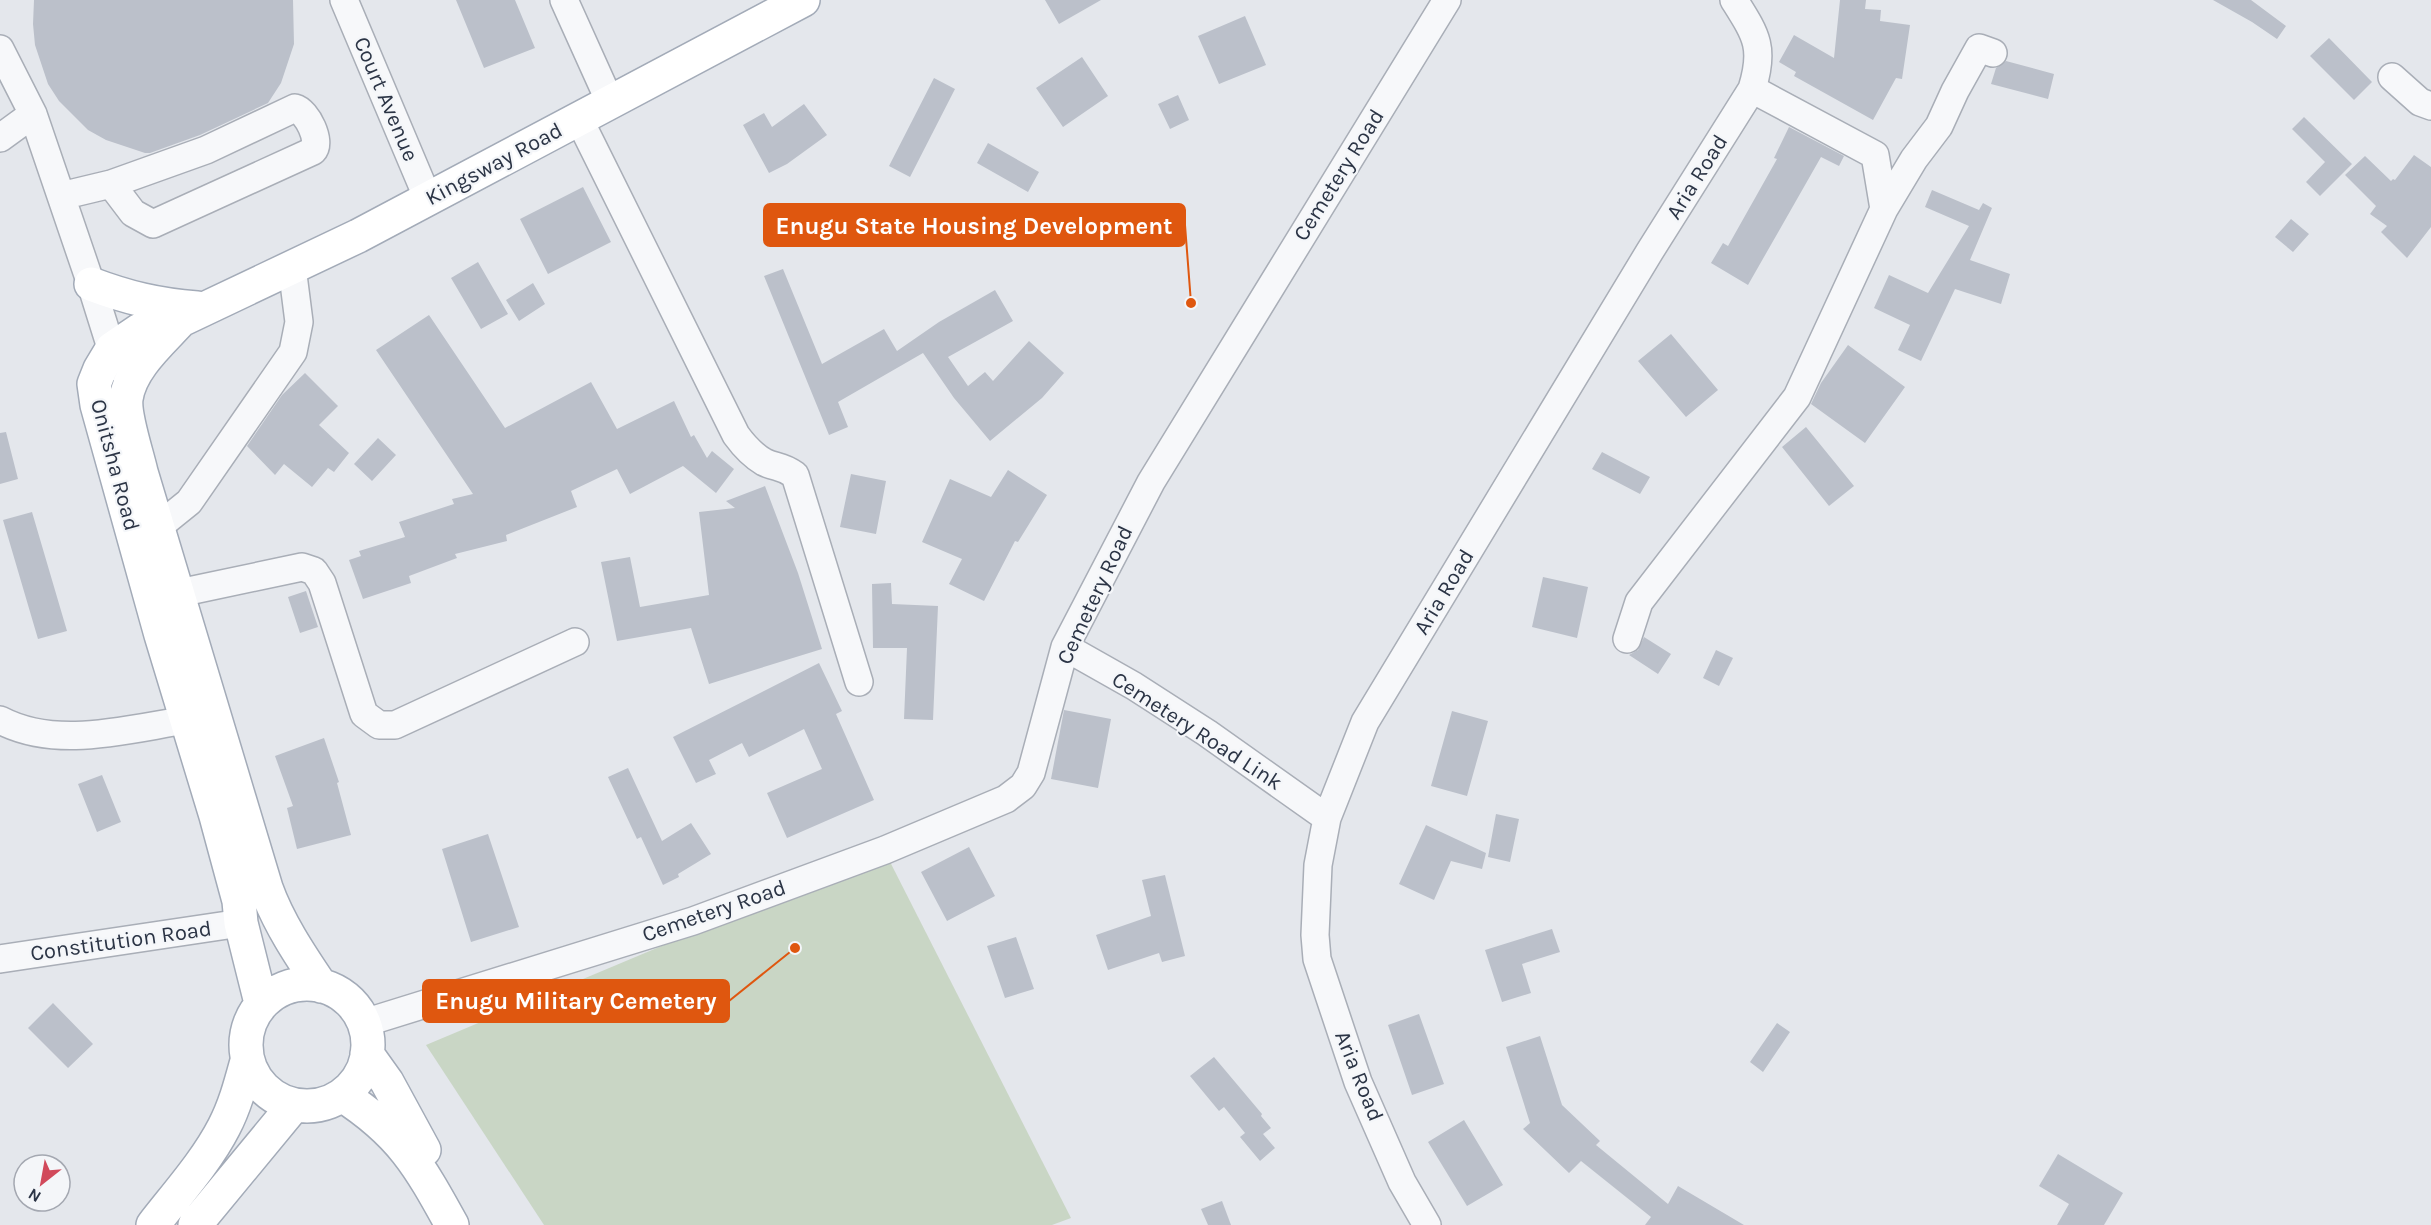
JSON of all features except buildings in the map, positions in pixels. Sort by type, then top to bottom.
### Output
[{"type":"main road","name":"Kingsway Road","points":[[191,314],[292,267],[428,199],[803,0]]},
{"type":"main road","points":[[92,284],[129,298],[166,305],[191,314]]},
{"type":"main road","name":"Onitsha Road","points":[[191,314],[140,330],[112,350],[94,384],[97,405],[239,901],[241,923],[261,1003]]},
{"type":"main road","name":"Onitsha Road","points":[[191,314],[137,371],[126,400],[141,472],[271,903],[321,986]]},
{"type":"main road","points":[[366,1039],[363,1070],[354,1084],[342,1095],[327,1103],[310,1106],[294,1105],[278,1099],[264,1089],[254,1076],[247,1061],[245,1041],[250,1020],[261,1003],[274,993],[289,986],[305,984],[321,986],[342,996],[351,1003],[387,1082],[427,1157],[435,1193]]},
{"type":"main road","points":[[153,1225],[194,1172],[224,1127],[239,1090],[247,1061]]},
{"type":"main road","points":[[342,1095],[390,1130],[409,1151],[452,1225]]},
{"type":"main road","points":[[195,1225],[294,1105]]},
{"type":"street","name":"Court Avenue","points":[[344,0],[428,199]]},
{"type":"street","points":[[564,0],[610,102]]},
{"type":"street","name":"Cemetery Road","points":[[366,1039],[910,840],[1006,799],[1023,786],[1031,773],[1065,647],[1151,482],[1447,0]]},
{"type":"street","name":"Aria Road","points":[[1427,1225],[1402,1182],[1359,1082],[1317,959],[1315,935],[1317,885],[1327,818],[1365,722],[1650,251],[1752,89],[1759,66],[1758,49],[1750,27],[1734,0]]},
{"type":"street","points":[[1627,639],[1639,602],[1797,397],[1884,209],[1914,159],[1939,126],[1979,48],[1993,53]]},
{"type":"street","points":[[0,49],[33,114],[92,284],[126,400]]},
{"type":"street","points":[[2392,77],[2420,102],[2431,106]]},
{"type":"street","points":[[1752,89],[1875,155],[1884,209]]},
{"type":"street","points":[[61,196],[111,184],[206,150],[295,108],[304,113],[317,142],[317,147],[313,151],[153,224],[133,213],[111,184]]},
{"type":"street","points":[[0,138],[33,114]]},
{"type":"street","points":[[579,119],[736,435],[749,452],[766,463],[784,466],[795,475],[859,682]]},
{"type":"street","points":[[158,527],[189,501],[293,352],[299,322],[292,267]]},
{"type":"street","points":[[179,593],[302,567],[314,571],[322,583],[364,714],[379,725],[395,725],[575,642]]},
{"type":"street","name":"Cemetery Road Link","points":[[1065,647],[1134,686],[1207,733],[1327,818]]},
{"type":"street","points":[[0,720],[46,735],[71,735],[187,720]]},
{"type":"street","name":"Constitution Road","points":[[0,959],[241,923]]},
{"type":"green space","points":[[885,852],[1071,1218],[1052,1225],[544,1225],[426,1045]]},
{"type":"place","name":"Enugu State Housing Development","points":[[1191,303]]},
{"type":"place","name":"Enugu Military Cemetery","points":[[795,948]]}]
